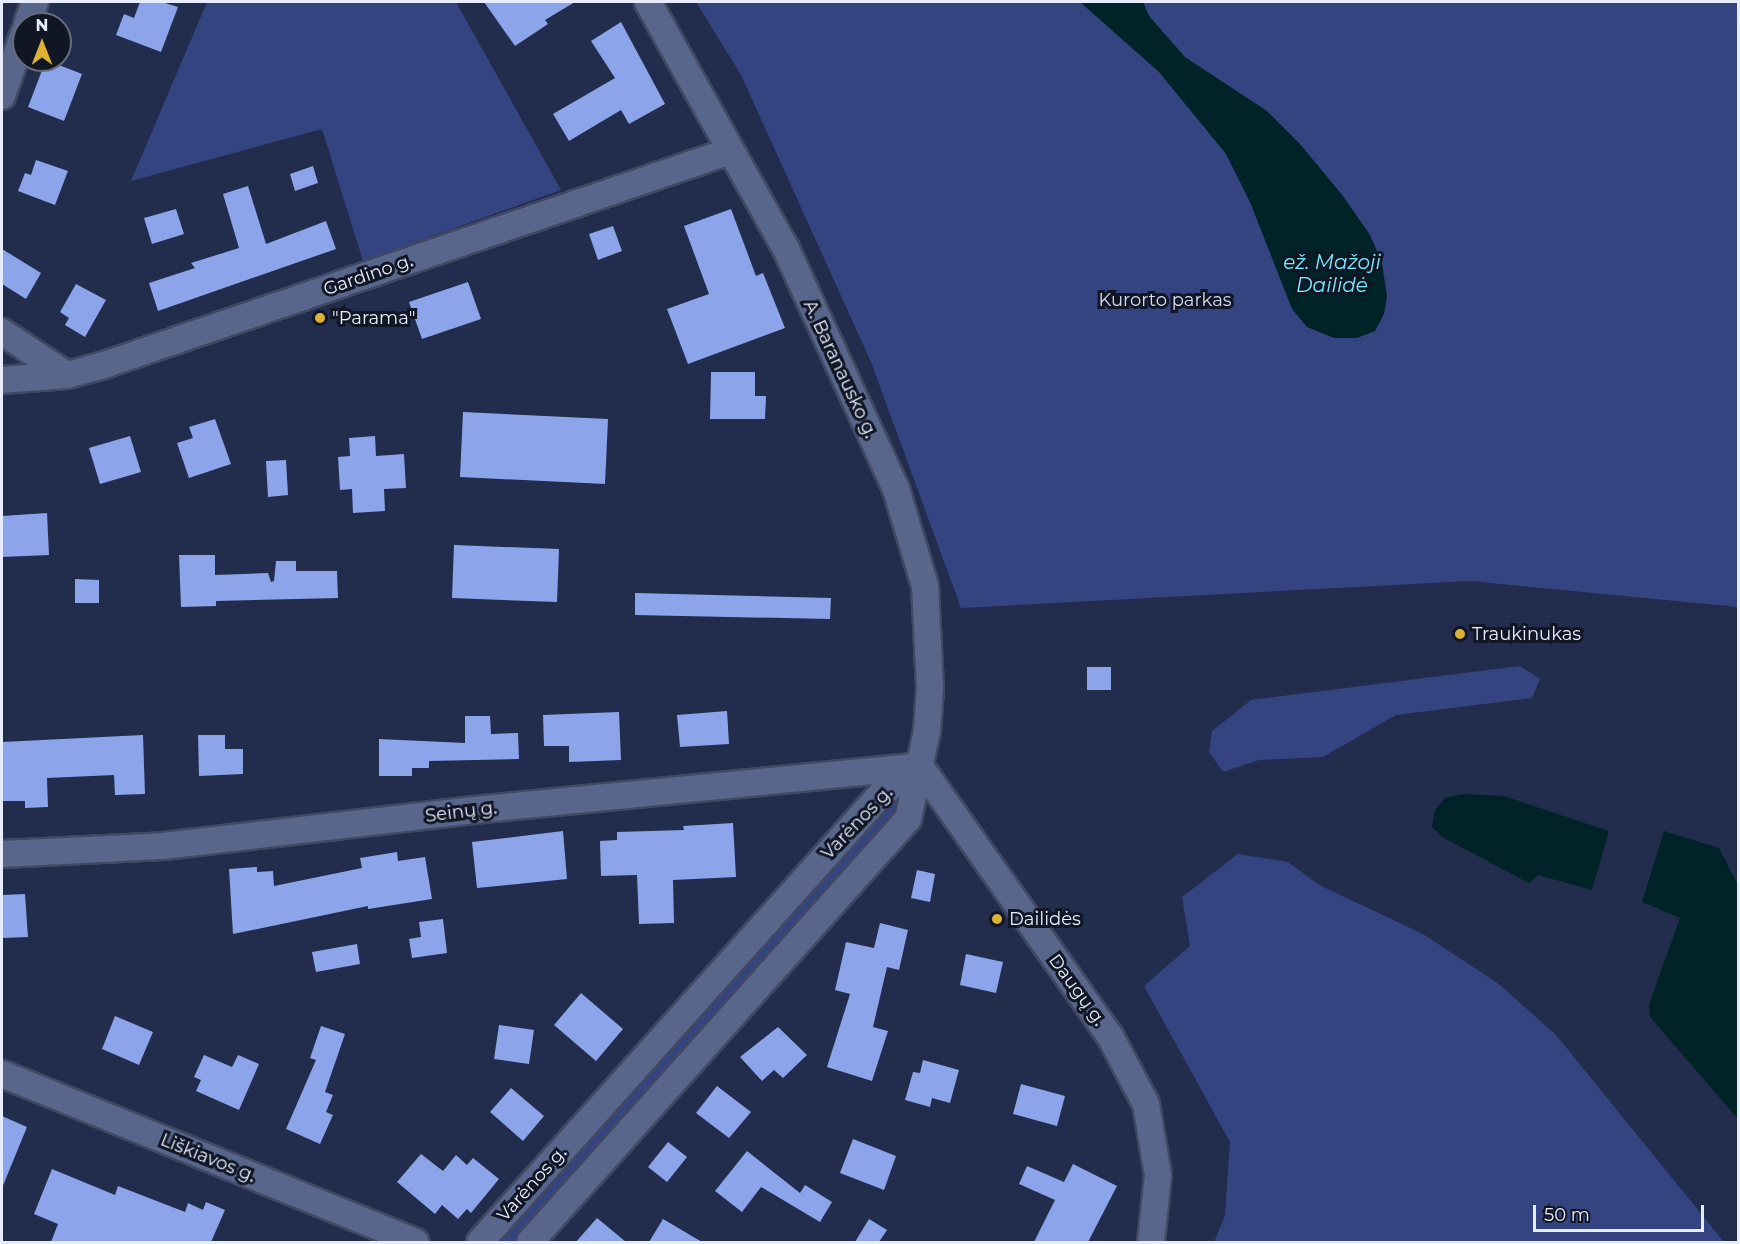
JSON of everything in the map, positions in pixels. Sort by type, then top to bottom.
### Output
[{"type":"street","name":"A. Baranausko g.","points":[[648,2],[786,249],[896,489],[915,544],[925,586],[930,688],[920,766]]},
{"type":"street","points":[[2,96],[12,67]]},
{"type":"street","name":"Gardino g.","points":[[2,380],[67,375],[221,326],[730,151]]},
{"type":"street","points":[[2,332],[67,375]]},
{"type":"street","name":"Seinų g.","points":[[2,854],[163,846],[474,810],[920,766]]},
{"type":"street","name":"Varėnos g.","points":[[480,1242],[882,793],[920,766]]},
{"type":"street","name":"Varėnos g.","points":[[530,1242],[908,819],[920,766]]},
{"type":"street","name":"Daugų g.","points":[[920,766],[1110,1036],[1146,1104],[1158,1175],[1150,1242]]},
{"type":"street","name":"Liškiavos g.","points":[[2,1074],[415,1242]]},
{"type":"green space","points":[[207,2],[456,2],[561,190],[363,261],[322,129],[131,181]]},
{"type":"green space","name":"Kurorto parkas","points":[[696,2],[1738,2],[1738,607],[1470,581],[961,608],[871,362],[741,75]]},
{"type":"green space","points":[[1520,666],[1540,679],[1532,698],[1396,715],[1323,757],[1259,760],[1223,772],[1209,752],[1212,731],[1251,700]]},
{"type":"green space","points":[[892,799],[900,802],[899,812],[515,1242],[503,1242],[500,1238]]},
{"type":"green space","points":[[1238,854],[1288,862],[1319,885],[1423,934],[1499,984],[1556,1035],[1724,1242],[1214,1242],[1225,1215],[1230,1142],[1144,986],[1190,946],[1182,897]]},
{"type":"water","name":"ež. Mažoji Dailidė","points":[[1080,2],[1143,2],[1149,16],[1185,57],[1267,111],[1300,144],[1343,196],[1370,235],[1382,263],[1387,296],[1384,314],[1375,331],[1357,338],[1334,338],[1307,327],[1292,309],[1250,202],[1226,154],[1159,72]]},
{"type":"water","points":[[1464,794],[1504,796],[1609,831],[1592,890],[1538,875],[1529,883],[1442,837],[1432,827],[1435,810],[1445,798]]},
{"type":"water","points":[[1664,831],[1719,848],[1738,885],[1738,1119],[1650,1017],[1649,1004],[1680,918],[1642,902]]},
{"type":"building","points":[[140,2],[162,2],[178,7],[161,52],[116,35],[124,14],[134,18]]},
{"type":"building","points":[[484,2],[575,2],[545,20],[548,24],[515,46]]},
{"type":"building","points":[[621,22],[665,104],[629,124],[621,110],[569,141],[553,114],[615,78],[591,41]]},
{"type":"building","points":[[72,70],[82,74],[64,121],[28,107],[41,72],[72,72]]},
{"type":"building","points":[[36,160],[68,171],[55,205],[18,191],[25,173],[31,175]]},
{"type":"building","points":[[313,166],[318,183],[295,191],[290,174]]},
{"type":"building","points":[[248,186],[266,244],[326,221],[336,249],[158,311],[149,283],[195,268],[191,263],[239,248],[223,194]]},
{"type":"building","points":[[176,209],[184,234],[152,244],[144,218]]},
{"type":"building","points":[[731,209],[756,276],[763,273],[785,328],[688,364],[667,309],[709,294],[684,226]]},
{"type":"building","points":[[613,226],[622,251],[598,260],[589,234]]},
{"type":"building","points":[[2,249],[41,273],[26,299],[2,284]]},
{"type":"building","points":[[468,282],[481,319],[422,339],[409,302]]},
{"type":"building","points":[[76,284],[106,300],[85,337],[65,325],[69,318],[60,312]]},
{"type":"building","points":[[711,372],[755,372],[755,396],[766,396],[765,419],[710,419]]},
{"type":"building","points":[[463,412],[608,419],[605,484],[460,477]]},
{"type":"building","points":[[215,419],[231,464],[189,478],[177,443],[193,438],[189,427]]},
{"type":"building","points":[[130,436],[141,472],[100,484],[89,448]]},
{"type":"building","points":[[375,436],[376,456],[404,454],[406,488],[384,489],[385,511],[353,513],[352,489],[340,490],[338,457],[350,456],[349,438]]},
{"type":"building","points":[[286,460],[288,495],[268,497],[266,461]]},
{"type":"building","points":[[47,513],[49,555],[2,557],[2,516]]},
{"type":"building","points":[[454,545],[559,549],[557,602],[452,598]]},
{"type":"building","points":[[179,555],[215,555],[215,575],[268,573],[271,582],[274,581],[276,561],[296,561],[296,571],[337,571],[338,598],[216,601],[216,606],[181,607]]},
{"type":"building","points":[[75,579],[99,580],[99,603],[75,603]]},
{"type":"building","points":[[635,593],[831,598],[830,619],[635,615]]},
{"type":"building","points":[[1087,667],[1111,667],[1111,690],[1087,690]]},
{"type":"building","points":[[727,711],[729,744],[680,747],[677,715]]},
{"type":"building","points":[[619,712],[621,760],[569,762],[569,746],[544,746],[543,715]]},
{"type":"building","points":[[465,716],[490,716],[491,734],[518,733],[519,759],[429,761],[429,768],[412,768],[412,776],[379,776],[379,739],[465,743]]},
{"type":"building","points":[[143,735],[145,794],[115,795],[114,775],[47,778],[48,807],[25,808],[25,801],[2,801],[2,742]]},
{"type":"building","points":[[198,735],[225,735],[225,749],[243,749],[243,774],[199,776]]},
{"type":"building","points":[[733,823],[736,877],[673,880],[674,923],[639,924],[637,875],[601,876],[600,841],[617,840],[617,832],[684,830],[683,826]]},
{"type":"building","points":[[563,831],[567,879],[477,888],[472,842]]},
{"type":"building","points":[[397,852],[398,861],[425,857],[432,899],[368,909],[368,906],[233,934],[229,869],[257,867],[257,872],[273,871],[274,886],[362,868],[360,858]]},
{"type":"building","points":[[917,870],[935,874],[930,902],[911,898]]},
{"type":"building","points":[[25,894],[28,937],[2,938],[2,895]]},
{"type":"building","points":[[443,919],[447,953],[412,958],[409,939],[421,937],[419,922]]},
{"type":"building","points":[[880,923],[908,930],[899,970],[887,967],[873,1027],[888,1031],[872,1081],[827,1067],[850,994],[835,990],[846,942],[874,948]]},
{"type":"building","points":[[357,944],[360,964],[316,972],[312,952]]},
{"type":"building","points":[[966,954],[1003,962],[996,993],[960,985]]},
{"type":"building","points":[[581,993],[623,1029],[596,1061],[554,1025]]},
{"type":"building","points":[[115,1016],[153,1032],[139,1065],[102,1049]]},
{"type":"building","points":[[499,1025],[534,1030],[529,1064],[494,1059]]},
{"type":"building","points":[[321,1026],[345,1034],[325,1092],[333,1095],[326,1112],[333,1115],[320,1144],[286,1129],[316,1060],[310,1058]]},
{"type":"building","points":[[778,1027],[807,1055],[783,1078],[774,1070],[762,1081],[740,1057]]},
{"type":"building","points":[[204,1055],[232,1067],[238,1055],[259,1064],[239,1110],[196,1091],[201,1080],[194,1077]]},
{"type":"building","points":[[923,1060],[959,1070],[950,1103],[932,1098],[930,1107],[905,1100],[913,1072],[920,1073]]},
{"type":"building","points":[[1021,1084],[1065,1096],[1057,1126],[1013,1114]]},
{"type":"building","points":[[717,1086],[751,1112],[729,1138],[696,1113]]},
{"type":"building","points":[[511,1088],[544,1116],[523,1141],[490,1112]]},
{"type":"building","points":[[2,1116],[27,1127],[2,1188]]},
{"type":"building","points":[[853,1139],[896,1156],[884,1190],[840,1173]]},
{"type":"building","points":[[668,1142],[687,1157],[667,1182],[648,1167]]},
{"type":"building","points":[[747,1151],[800,1193],[805,1185],[832,1202],[820,1222],[761,1187],[742,1212],[715,1191]]},
{"type":"building","points":[[421,1154],[443,1171],[456,1155],[467,1165],[473,1158],[499,1179],[471,1213],[467,1209],[458,1219],[442,1205],[435,1214],[397,1182]]},
{"type":"building","points":[[1073,1164],[1117,1186],[1088,1242],[1034,1242],[1055,1200],[1019,1184],[1027,1166],[1064,1182]]},
{"type":"building","points":[[52,1169],[115,1195],[118,1186],[185,1212],[188,1203],[203,1210],[206,1202],[225,1210],[211,1242],[51,1242],[58,1224],[34,1214]]},
{"type":"building","points":[[597,1218],[626,1242],[576,1242]]},
{"type":"building","points":[[663,1219],[702,1242],[649,1242]]},
{"type":"building","points":[[869,1219],[887,1230],[879,1242],[855,1242]]},
{"type":"place","name":"\"Parama\"","points":[[320,318]]},
{"type":"place","name":"Traukinukas","points":[[1460,634]]},
{"type":"place","name":"Dailidės","points":[[997,919]]}]
